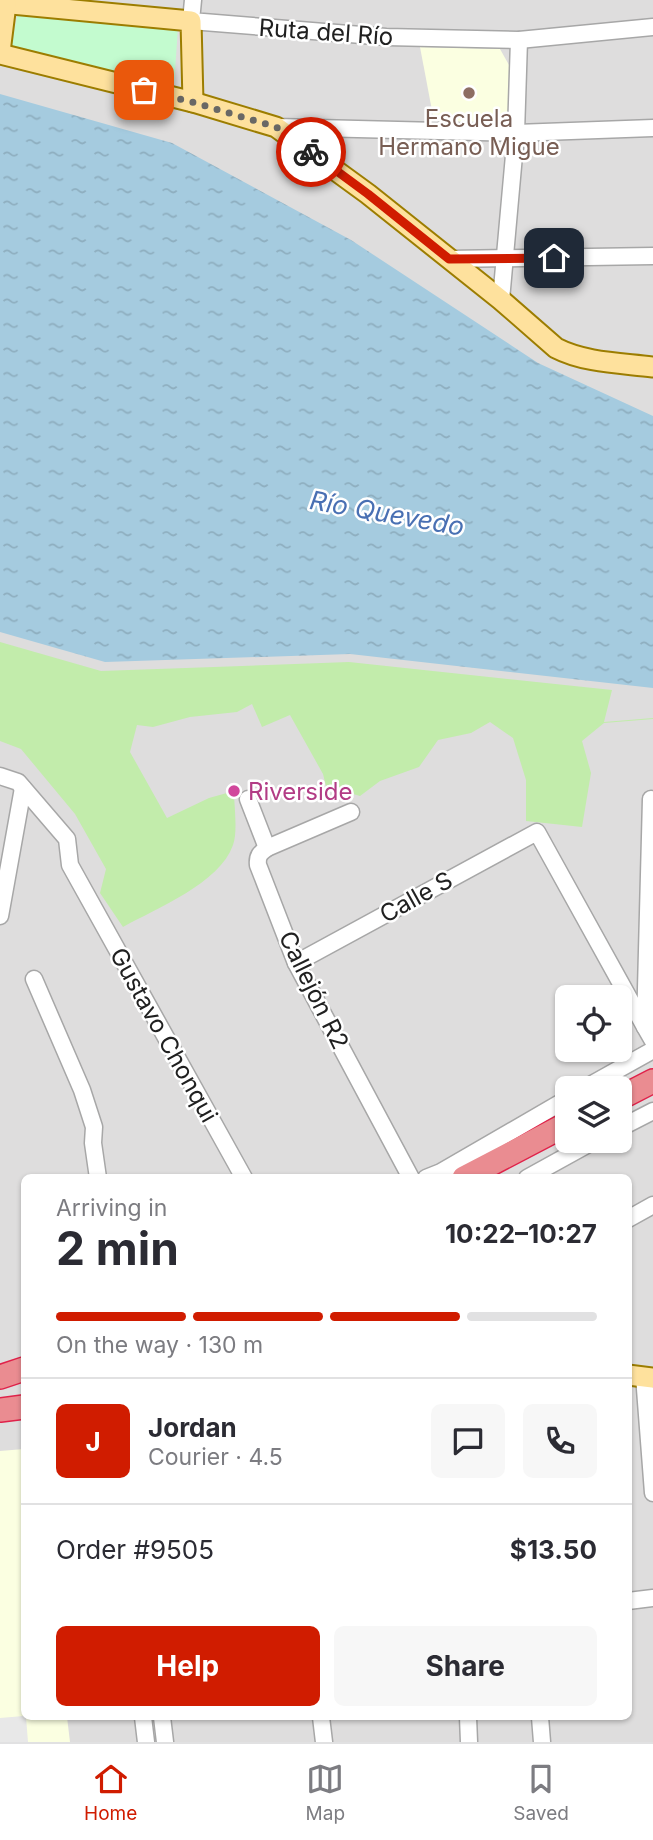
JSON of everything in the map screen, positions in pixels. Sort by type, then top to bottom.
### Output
[{"type":"highway","points":[[632,1092],[653,1081]]},
{"type":"highway","points":[[472,1174],[555,1131]]},
{"type":"highway","points":[[0,1377],[21,1370]]},
{"type":"highway","points":[[0,1410],[21,1407]]},
{"type":"main road","name":"Ruta del Río","points":[[3,3],[76,5],[191,21]]},
{"type":"main road","points":[[3,3],[0,53],[192,102],[276,127],[368,194],[501,300],[556,348],[565,353],[593,359],[653,368]]},
{"type":"main road","points":[[191,21],[192,102]]},
{"type":"street","points":[[191,21],[193,0]]},
{"type":"street","name":"Ruta del Río","points":[[191,21],[386,37],[519,40],[653,27]]},
{"type":"street","points":[[501,300],[516,133],[519,40]]},
{"type":"street","points":[[276,127],[516,133],[653,128]]},
{"type":"street","points":[[449,259],[653,256]]},
{"type":"street","points":[[0,776],[18,782],[23,788],[0,916]]},
{"type":"street","name":"Gustavo Chonqui","points":[[23,788],[67,839],[70,865],[242,1174]]},
{"type":"street","name":"Callejón R2","points":[[248,799],[267,848],[260,852],[258,865],[296,963],[409,1174]]},
{"type":"street","points":[[649,1034],[651,799]]},
{"type":"street","points":[[267,848],[351,812]]},
{"type":"street","name":"Calle S","points":[[296,963],[537,832],[649,1034]]},
{"type":"street","points":[[34,979],[82,1090],[94,1127],[93,1143],[97,1174]]},
{"type":"street","points":[[607,1076],[653,1050]]},
{"type":"street","points":[[436,1174],[555,1106]]},
{"type":"street","points":[[632,1122],[653,1111]]},
{"type":"street","points":[[534,1174],[572,1153]]},
{"type":"street","points":[[632,1217],[653,1205]]},
{"type":"street","points":[[642,1376],[653,1493]]},
{"type":"street","points":[[632,1601],[653,1598]]},
{"type":"street","points":[[143,1720],[146,1742]]},
{"type":"street","points":[[162,1720],[164,1742]]},
{"type":"street","points":[[321,1720],[324,1742]]},
{"type":"street","points":[[468,1720],[469,1742]]},
{"type":"street","points":[[540,1720],[542,1742]]},
{"type":"shaded area","points":[[0,0],[653,0],[653,1742],[0,1742]]},
{"type":"shaded area","name":"Escuela Hermano Migue","points":[[420,47],[500,49],[509,65],[508,122],[434,121]]},
{"type":"shaded area","points":[[21,1449],[21,1720],[67,1720],[70,1742],[0,1742],[0,1451]]},
{"type":"shaded area","points":[[21,1716],[21,1720],[26,1720],[28,1742],[0,1742],[0,1718]]},
{"type":"green space","points":[[18,10],[178,27],[174,86],[11,50]]},
{"type":"green space","points":[[0,642],[101,671],[349,662],[612,690],[604,722],[653,719],[604,723],[582,741],[591,773],[582,827],[526,821],[526,780],[513,738],[490,722],[471,733],[438,740],[419,767],[380,781],[360,796],[326,786],[323,774],[290,715],[262,727],[252,704],[237,712],[190,717],[153,727],[137,725],[130,752],[167,818],[209,798],[234,791],[235,833],[226,859],[201,883],[123,927],[100,893],[106,869],[75,814],[21,749],[0,741]]},
{"type":"water","name":"Río Quevedo","points":[[0,94],[172,143],[351,240],[538,363],[653,416],[653,688],[350,654],[105,662],[0,632]]},
{"type":"way so far","points":[[144,90],[276,127],[311,152]]},
{"type":"place","name":"Escuela Hermano Migue","points":[[469,93]]},
{"type":"place","name":"Riverside","points":[[234,791]]},
{"type":"route","points":[[311,152],[449,259],[554,258]]}]
